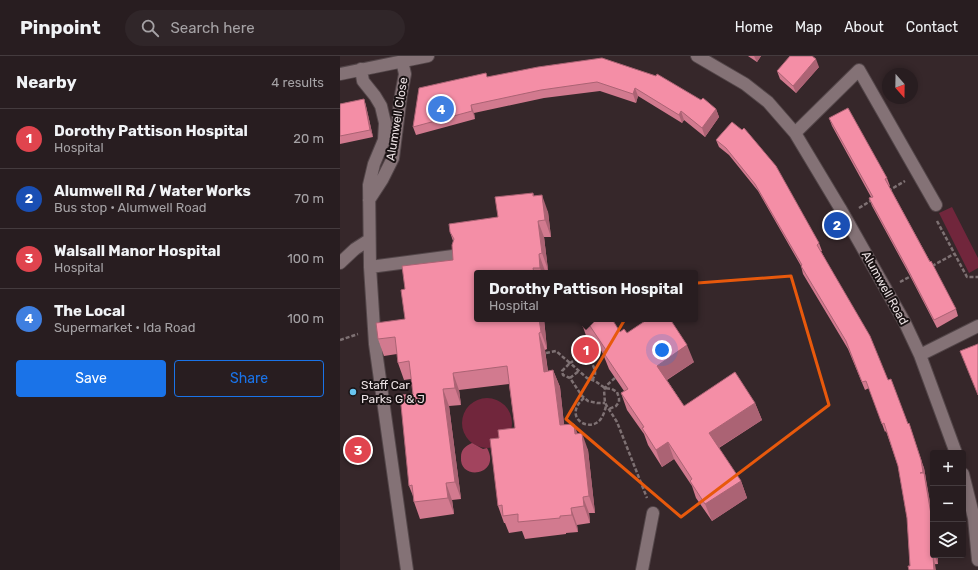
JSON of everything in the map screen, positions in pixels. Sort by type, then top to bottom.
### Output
[{"type":"street","name":"Alumwell Road","points":[[697,56],[745,84],[768,102],[795,132],[904,323],[920,355],[955,450]]},
{"type":"street","points":[[340,74],[420,57]]},
{"type":"street","name":"Alumwell Close","points":[[369,200],[382,180],[393,158],[405,74],[402,61]]},
{"type":"street","name":"Alumwell Close","points":[[361,69],[363,81],[381,106],[385,123],[384,140],[371,175],[369,200]]},
{"type":"street","points":[[795,132],[859,70],[936,204]]},
{"type":"street","points":[[369,200],[370,267],[375,344],[407,570]]},
{"type":"street","points":[[340,251],[353,241],[369,240]]},
{"type":"street","points":[[340,263],[355,249],[369,240]]},
{"type":"street","points":[[370,267],[453,256]]},
{"type":"street","points":[[920,355],[978,326]]},
{"type":"street","points":[[966,486],[974,518],[978,560]]},
{"type":"street","points":[[642,570],[653,513]]},
{"type":"path","points":[[885,192],[919,173]]},
{"type":"path","points":[[844,216],[878,196]]},
{"type":"path","points":[[936,204],[934,217],[967,277],[978,277]]},
{"type":"path","points":[[927,268],[954,254]]},
{"type":"path","points":[[886,290],[920,272]]},
{"type":"path","points":[[546,353],[556,351],[587,378],[605,388],[612,389],[617,392],[619,402],[609,409]]},
{"type":"path","points":[[592,380],[595,373],[594,369],[587,357],[582,355],[562,370],[563,375],[570,378],[584,398],[588,401],[606,404]]},
{"type":"path","points":[[570,378],[579,371]]},
{"type":"path","points":[[584,398],[577,405],[575,411],[580,422],[586,425],[600,421],[606,404],[605,388],[615,378]]},
{"type":"path","points":[[606,404],[617,422],[653,513]]},
{"type":"highlighted area","points":[[791,276],[829,405],[681,517],[566,419],[644,287]]},
{"type":"shaded area","points":[[952,207],[978,258],[978,268],[969,273],[939,213]]},
{"type":"shaded area","points":[[492,398],[497,399],[505,405],[511,413],[511,433],[505,441],[497,447],[482,448],[477,447],[469,441],[463,433],[462,418],[463,413],[469,405],[477,399]]},
{"type":"shaded area","points":[[472,443],[483,449],[487,448],[490,457],[489,464],[485,469],[479,472],[466,470],[462,465],[462,452],[465,447]]},
{"type":"building","points":[[790,56],[812,56],[816,59],[793,86],[777,71]]},
{"type":"building","points":[[602,58],[656,76],[657,74],[701,100],[703,98],[716,109],[702,128],[681,111],[679,115],[635,88],[633,94],[597,82],[541,90],[471,105],[472,111],[413,127],[419,88],[486,73],[487,77],[538,67]]},
{"type":"building","points":[[364,99],[370,130],[340,136],[340,104]]},
{"type":"building","points":[[848,108],[887,178],[885,179],[956,309],[934,320],[869,198],[873,197],[829,118]]},
{"type":"building","points":[[732,122],[742,130],[744,128],[776,166],[819,243],[817,245],[870,336],[888,380],[891,379],[908,424],[909,423],[921,460],[923,472],[920,473],[924,473],[930,508],[930,558],[933,558],[934,570],[909,570],[907,518],[898,466],[884,423],[882,424],[866,381],[862,382],[846,341],[801,266],[802,265],[755,184],[726,148],[716,140]]},
{"type":"building","points":[[533,193],[533,196],[542,195],[545,220],[538,221],[542,253],[539,254],[540,268],[533,268],[533,270],[474,270],[474,322],[539,322],[541,332],[539,333],[544,372],[553,370],[560,425],[574,424],[575,434],[582,433],[589,496],[583,497],[584,506],[571,508],[572,515],[560,516],[560,518],[518,522],[518,514],[503,516],[502,505],[498,506],[490,439],[499,438],[498,430],[515,428],[507,366],[453,373],[455,388],[443,389],[455,482],[446,483],[448,498],[414,502],[412,485],[409,486],[400,395],[413,394],[409,361],[398,363],[395,337],[378,339],[376,323],[405,319],[401,290],[405,289],[402,266],[453,260],[452,245],[454,239],[450,232],[449,224],[498,217],[495,197]]},
{"type":"building","points":[[582,322],[614,322],[620,332],[624,329],[627,333],[644,322],[672,322],[687,345],[657,366],[684,406],[735,372],[755,403],[709,433],[741,481],[705,504],[690,481],[692,479],[668,442],[656,450],[642,428],[644,427],[621,393],[628,389],[603,352],[606,350],[590,326],[583,327]]},
{"type":"building","points":[[978,344],[978,395],[960,351]]},
{"type":"place","name":"The Local","points":[[441,109]]},
{"type":"place","name":"Alumwell Rd / Water Works","points":[[837,225]]},
{"type":"place","name":"Dorothy Pattison Hospital","points":[[586,350]]},
{"type":"place","name":"Staff Car Parks G & J","points":[[353,392]]},
{"type":"place","name":"Walsall Manor Hospital","points":[[358,450]]}]
